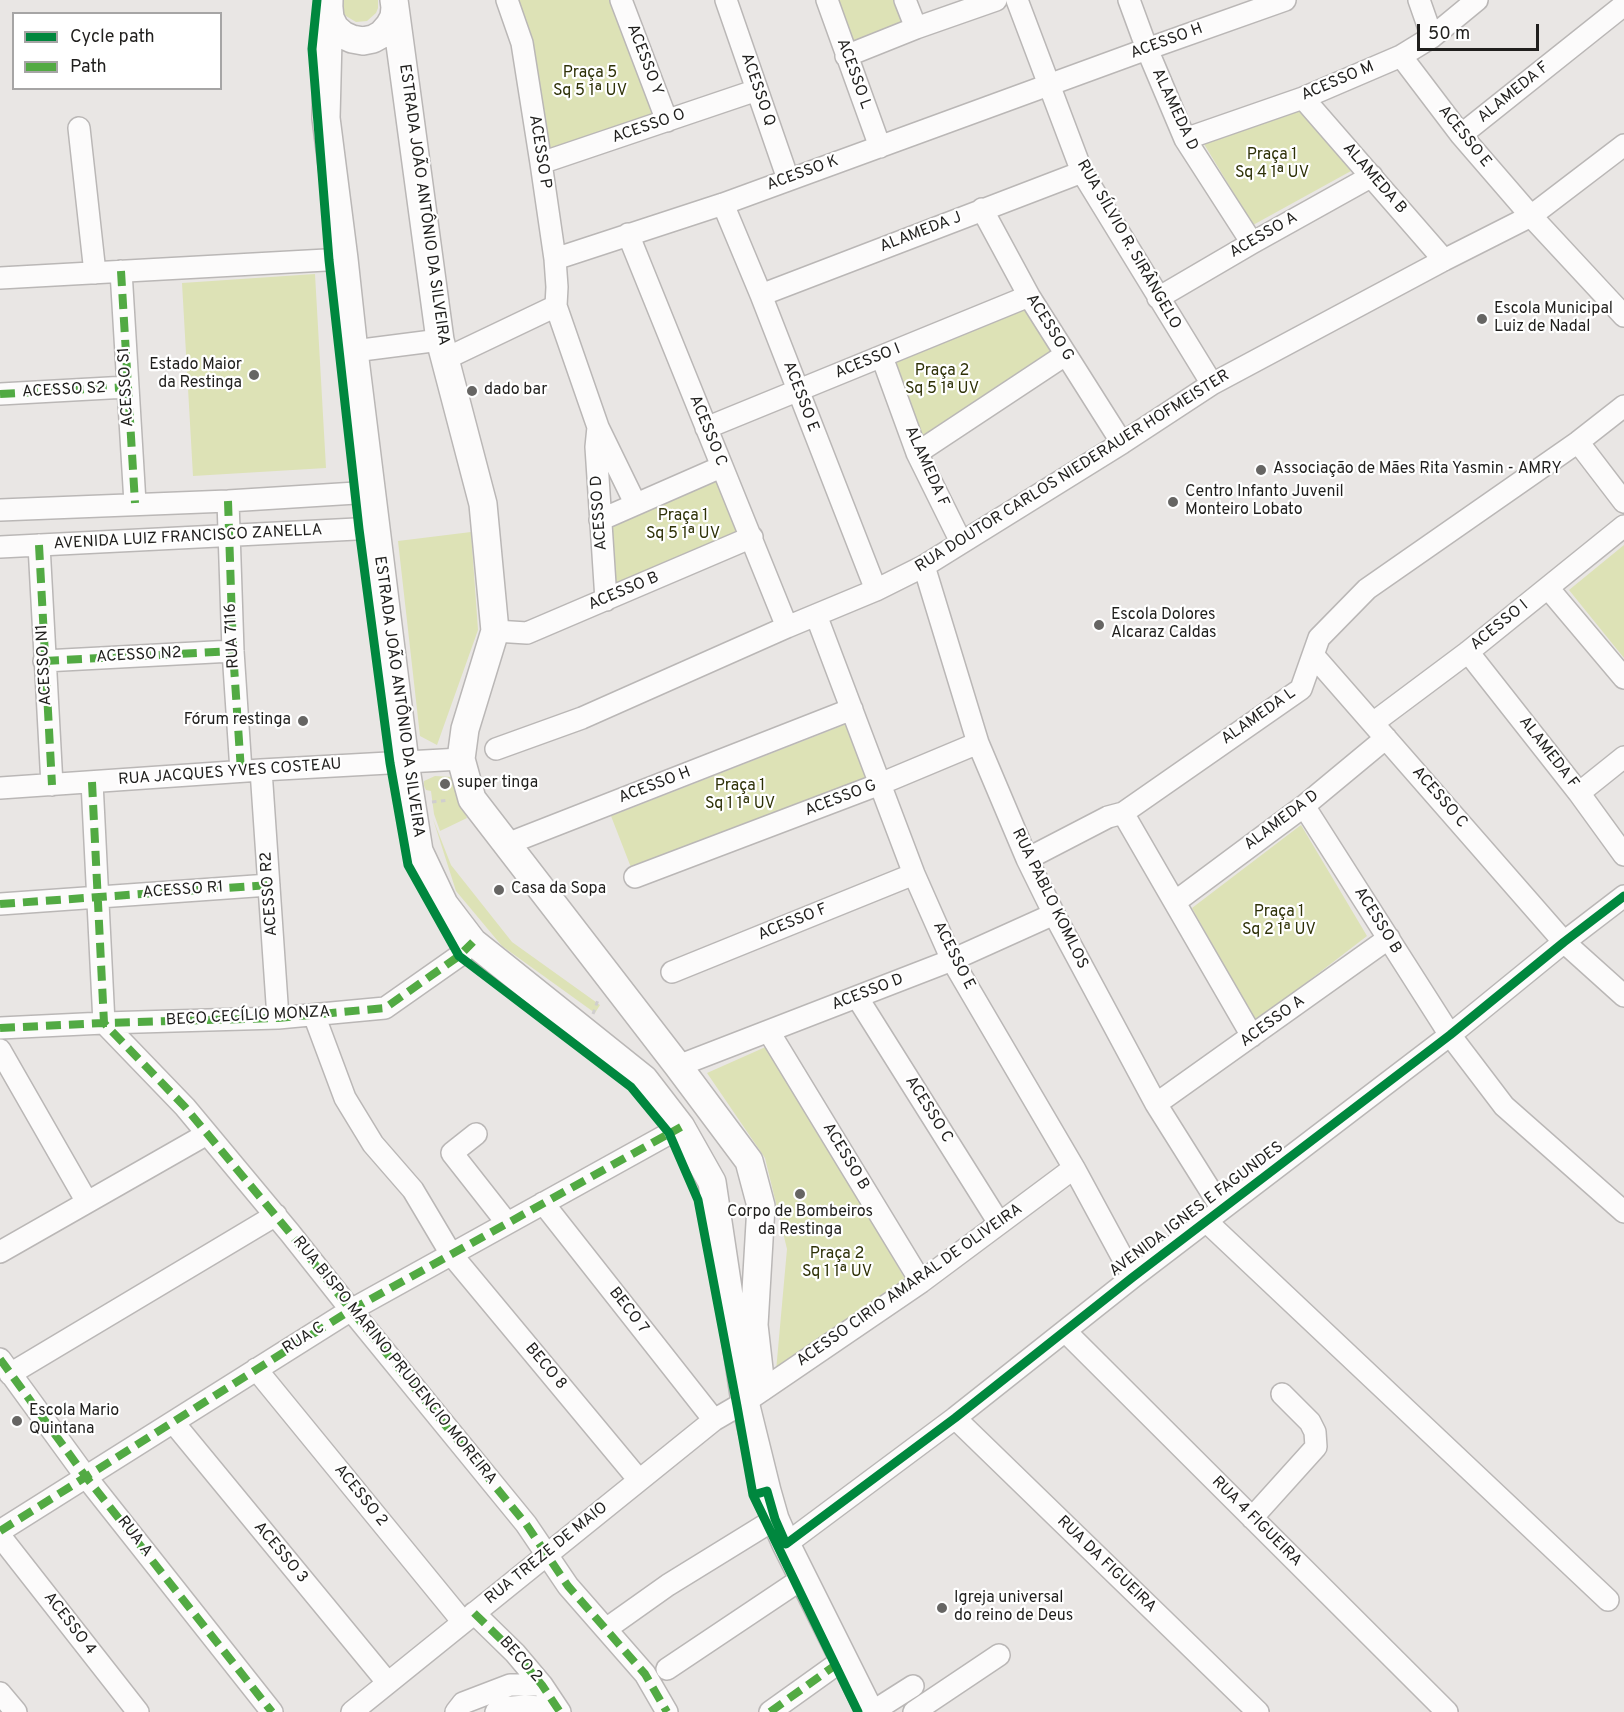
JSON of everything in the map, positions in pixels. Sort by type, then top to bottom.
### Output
[{"type":"main road","points":[[329,4],[330,18],[335,28],[343,35],[363,41],[382,34],[389,26],[394,17],[395,3]]},
{"type":"main road","name":"ESTRADA JOÃO ANTÔNIO DA SILVEIRA","points":[[395,3],[442,350],[483,504],[495,632],[465,729],[461,759],[472,799],[516,841],[749,1161],[761,1206],[754,1325],[753,1396]]},
{"type":"main road","name":"ESTRADA JOÃO ANTÔNIO DA SILVEIRA","points":[[329,4],[326,118],[405,762],[419,851],[444,904],[473,942],[645,1079],[681,1127],[712,1182],[753,1396],[767,1491],[775,1519],[802,1578],[871,1712]]},
{"type":"street","name":"ACESSO P","points":[[507,0],[522,43],[555,259],[558,287],[556,306],[598,427],[636,503]]},
{"type":"street","name":"ACESSO Y","points":[[621,0],[667,121]]},
{"type":"street","name":"ACESSO Q","points":[[726,0],[788,179]]},
{"type":"street","name":"ACESSO L","points":[[827,0],[880,147]]},
{"type":"street","points":[[905,0],[916,28]]},
{"type":"street","points":[[846,56],[996,0]]},
{"type":"street","name":"RUA SÍLVIO R. SIRÂNGELO","points":[[1017,0],[1082,172],[1212,384]]},
{"type":"street","name":"ALAMEDA D","points":[[1129,0],[1185,139],[1252,243]]},
{"type":"street","name":"ACESSO H","points":[[1049,86],[1285,0]]},
{"type":"street","points":[[1419,0],[1432,37]]},
{"type":"street","name":"ACESSO M","points":[[1185,139],[1303,98],[1401,56],[1432,37],[1477,0]]},
{"type":"street","name":"ALAMEDA F","points":[[1461,135],[1624,5]]},
{"type":"street","name":"ACESSO E","points":[[1401,56],[1461,135],[1531,216],[1620,303]]},
{"type":"street","name":"ACESSO K","points":[[555,259],[723,204],[1049,86]]},
{"type":"street","name":"ACESSO O","points":[[541,163],[757,90]]},
{"type":"street","name":"ALAMEDA B","points":[[1303,98],[1444,260]]},
{"type":"street","points":[[79,128],[95,273]]},
{"type":"street","name":"RUA DOUTOR CARLOS NIEDERAUER HOFMEISTER","points":[[496,749],[582,718],[876,590],[924,566],[1212,384],[1531,216],[1624,145]]},
{"type":"street","name":"ALAMEDA J","points":[[761,295],[1082,172]]},
{"type":"street","name":"ACESSO A","points":[[1158,298],[1372,176]]},
{"type":"street","name":"ACESSO E","points":[[723,204],[876,590]]},
{"type":"street","name":"ACESSO G","points":[[982,209],[1029,296],[1122,443]]},
{"type":"street","name":"ACESSO C","points":[[628,234],[787,627]]},
{"type":"street","points":[[0,278],[344,259]]},
{"type":"street","name":"ACESSO S1","points":[[121,271],[135,503]]},
{"type":"street","name":"ACESSO I","points":[[706,428],[1029,296]]},
{"type":"street","points":[[354,351],[442,350],[556,306]]},
{"type":"street","points":[[917,453],[1065,355]]},
{"type":"street","name":"ALAMEDA F","points":[[882,357],[917,453],[962,542]]},
{"type":"street","name":"ACESSO S2","points":[[0,394],[127,387]]},
{"type":"street","name":"ALAMEDA L","points":[[1027,859],[1122,813],[1301,688],[1319,638],[1367,589],[1578,442],[1624,406]]},
{"type":"street","name":"ACESSO D","points":[[598,427],[596,447],[606,600]]},
{"type":"street","points":[[1578,442],[1624,501]]},
{"type":"street","points":[[600,520],[721,467]]},
{"type":"street","points":[[0,510],[228,501],[372,492]]},
{"type":"street","name":"RUA 7116","points":[[228,501],[233,651],[251,771]]},
{"type":"street","name":"ACESSO I","points":[[1380,731],[1468,652],[1624,526]]},
{"type":"street","name":"AVENIDA LUIZ FRANCISCO ZANELLA","points":[[0,547],[376,528]]},
{"type":"street","name":"ACESSO B","points":[[495,632],[527,633],[752,537]]},
{"type":"street","name":"ACESSO N1","points":[[39,545],[52,785]]},
{"type":"street","name":"RUA PABLO KOMLOS","points":[[924,566],[978,743],[1027,859],[1214,1215],[1608,1600]]},
{"type":"street","points":[[1548,588],[1624,678]]},
{"type":"street","name":"ACESSO E","points":[[816,615],[914,874],[952,960],[1074,1168],[1133,1277]]},
{"type":"street","name":"ACESSO N2","points":[[44,661],[233,651]]},
{"type":"street","name":"ALAMEDA F","points":[[1468,652],[1579,792],[1624,855]]},
{"type":"street","name":"ACESSO C","points":[[1313,655],[1564,942],[1624,996]]},
{"type":"street","name":"ACESSO H","points":[[516,841],[852,709]]},
{"type":"street","name":"ALAMEDA D","points":[[1176,902],[1304,806],[1380,731]]},
{"type":"street","name":"ACESSO G","points":[[635,877],[880,784],[978,743]]},
{"type":"street","points":[[1579,792],[1624,757]]},
{"type":"street","name":"RUA JACQUES YVES COSTEAU","points":[[0,788],[461,759]]},
{"type":"street","name":"ACESSO R2","points":[[251,771],[269,885],[278,1018]]},
{"type":"street","points":[[92,782],[104,1023]]},
{"type":"street","name":"ACESSO B","points":[[1304,806],[1450,1035],[1504,1106],[1624,1212]]},
{"type":"street","points":[[1122,813],[1176,902],[1252,1036]]},
{"type":"street","name":"ACESSO F","points":[[672,972],[914,874]]},
{"type":"street","name":"ACESSO R1","points":[[0,904],[269,885]]},
{"type":"street","name":"AVENIDA IGNES E FAGUNDES","points":[[786,1544],[955,1418],[1133,1277],[1450,1035],[1624,896]]},
{"type":"street","name":"ACESSO D","points":[[678,1066],[952,960],[1054,914]]},
{"type":"street","name":"ACESSO A","points":[[1156,1104],[1389,939]]},
{"type":"street","name":"BECO CECÍLIO MONZA","points":[[0,1028],[278,1018],[385,1008],[459,956],[473,942]]},
{"type":"street","name":"ACESSO C","points":[[856,998],[999,1223]]},
{"type":"street","name":"BECO 8","points":[[314,1015],[345,1098],[373,1144],[413,1190],[451,1254],[639,1480]]},
{"type":"street","name":"RUA BISPO MARINO PRUDENCIO MOREIRA","points":[[104,1023],[185,1107],[276,1215],[526,1524],[568,1586],[645,1674],[667,1712]]},
{"type":"street","name":"ACESSO B","points":[[769,1032],[921,1282]]},
{"type":"street","points":[[1,1056],[87,1202]]},
{"type":"street","name":"RUA C","points":[[0,1531],[351,1310],[681,1127]]},
{"type":"street","points":[[0,1252],[207,1134]]},
{"type":"street","points":[[476,1134],[452,1153],[507,1223]]},
{"type":"street","name":"ACESSO CIRIO AMARAL DE OLIVEIRA","points":[[753,1396],[921,1282],[1074,1168]]},
{"type":"street","name":"BECO 7","points":[[543,1203],[714,1420]]},
{"type":"street","points":[[5,1366],[276,1215]]},
{"type":"street","name":"RUA 4 FIGUEIRA","points":[[1065,1331],[1447,1712]]},
{"type":"street","name":"RUA A","points":[[5,1366],[86,1477],[272,1712]]},
{"type":"street","name":"ACESSO 2","points":[[256,1369],[469,1617]]},
{"type":"street","points":[[1252,1518],[1316,1447],[1315,1432],[1310,1422],[1282,1394]]},
{"type":"street","name":"RUA TREZE DE MAIO","points":[[352,1712],[714,1420],[753,1396]]},
{"type":"street","name":"RUA DA FIGUEIRA","points":[[955,1418],[1258,1712]]},
{"type":"street","name":"ACESSO 3","points":[[173,1422],[388,1683]]},
{"type":"street","points":[[606,1629],[668,1585],[775,1519]]},
{"type":"street","name":"ACESSO 4","points":[[0,1536],[138,1712]]},
{"type":"street","points":[[667,1669],[802,1578]]},
{"type":"street","name":"BECO 2","points":[[469,1617],[515,1653],[542,1685],[559,1710]]},
{"type":"street","points":[[914,1712],[999,1655]]},
{"type":"street","points":[[770,1712],[844,1659]]},
{"type":"street","points":[[456,1712],[463,1703],[510,1685],[542,1685]]},
{"type":"street","points":[[871,1712],[913,1686]]},
{"type":"street","points":[[0,1693],[16,1712]]},
{"type":"street","points":[[496,1712],[502,1708],[525,1707],[559,1710]]},
{"type":"path","points":[[430,802],[450,800]]},
{"type":"path","points":[[592,1018],[599,997]]},
{"type":"green space","points":[[341,0],[378,0],[378,8],[367,21],[356,22],[343,12]]},
{"type":"green space","name":"Praça 5 Sq 5 1ª UV","points":[[519,0],[613,0],[655,114],[549,154],[533,40]]},
{"type":"green space","points":[[836,0],[899,0],[907,23],[852,44]]},
{"type":"green space","name":"Praça 1 Sq 4 1ª UV","points":[[1300,109],[1351,171],[1253,225],[1204,144]]},
{"type":"green space","name":"Estado Maior da Restinga","points":[[315,274],[326,468],[193,476],[182,283]]},
{"type":"green space","name":"Praça 2 Sq 5 1ª UV","points":[[1025,308],[1055,354],[922,437],[893,362]]},
{"type":"green space","name":"Praça 1 Sq 5 1ª UV","points":[[717,480],[739,533],[615,586],[609,526]]},
{"type":"green space","points":[[471,532],[478,630],[437,745],[420,736],[398,541]]},
{"type":"green space","points":[[1624,545],[1624,658],[1569,590]]},
{"type":"green space","name":"Praça 1 Sq 1 1ª UV","points":[[849,723],[870,776],[632,870],[611,816]]},
{"type":"green space","points":[[435,776],[452,777],[467,818],[440,831],[434,814],[431,791],[426,790],[424,786],[424,781]]},
{"type":"green space","points":[[433,819],[451,865],[512,942],[600,1005],[595,1013],[502,946],[456,891]]},
{"type":"green space","name":"Praça 1 Sq 2 1ª UV","points":[[1301,825],[1367,936],[1255,1022],[1192,908]]},
{"type":"green space","name":"Praça 2 Sq 1 1ª UV","points":[[770,1045],[905,1279],[776,1371],[787,1249],[765,1158],[707,1073]]},
{"type":"marked path","points":[[121,271],[135,503]]},
{"type":"marked path","points":[[0,394],[127,387]]},
{"type":"marked path","points":[[228,501],[233,651],[241,771]]},
{"type":"marked path","points":[[39,545],[52,785]]},
{"type":"marked path","points":[[44,661],[233,651]]},
{"type":"marked path","points":[[92,782],[104,1023],[185,1107],[290,1233],[526,1524],[568,1586],[645,1674],[667,1712]]},
{"type":"marked path","points":[[0,904],[269,885]]},
{"type":"marked path","points":[[0,1028],[278,1018],[385,1008],[459,956],[473,942]]},
{"type":"marked path","points":[[0,1531],[351,1310],[681,1127]]},
{"type":"marked path","points":[[0,1359],[86,1477],[272,1712]]},
{"type":"marked path","points":[[474,1613],[515,1653],[542,1685],[560,1712]]},
{"type":"marked path","points":[[770,1712],[844,1659]]},
{"type":"cycle path","points":[[317,0],[312,49],[329,260],[359,529],[390,763],[408,865],[459,956],[631,1087],[669,1133],[698,1200],[753,1495],[858,1712]]},
{"type":"cycle path","points":[[753,1495],[767,1491],[775,1519],[786,1544],[955,1418],[1133,1277],[1450,1035],[1624,896]]},
{"type":"place","name":"Escola Municipal Luiz de Nadal","points":[[1482,319]]},
{"type":"place","name":"Estado Maior da Restinga","points":[[254,375]]},
{"type":"place","name":"dado bar","points":[[472,391]]},
{"type":"place","name":"Associação de Mães Rita Yasmin - AMRY","points":[[1261,470]]},
{"type":"place","name":"Centro Infanto Juvenil Monteiro Lobato","points":[[1173,502]]},
{"type":"place","name":"Escola Dolores Alcaraz Caldas","points":[[1099,625]]},
{"type":"place","name":"Fórum restinga","points":[[303,721]]},
{"type":"place","name":"super tinga","points":[[445,784]]},
{"type":"place","name":"Casa da Sopa","points":[[499,890]]},
{"type":"place","name":"Corpo de Bombeiros da Restinga","points":[[800,1194]]},
{"type":"place","name":"Escola Mario Quintana","points":[[17,1421]]},
{"type":"place","name":"Igreja universal do reino de Deus","points":[[942,1608]]}]
